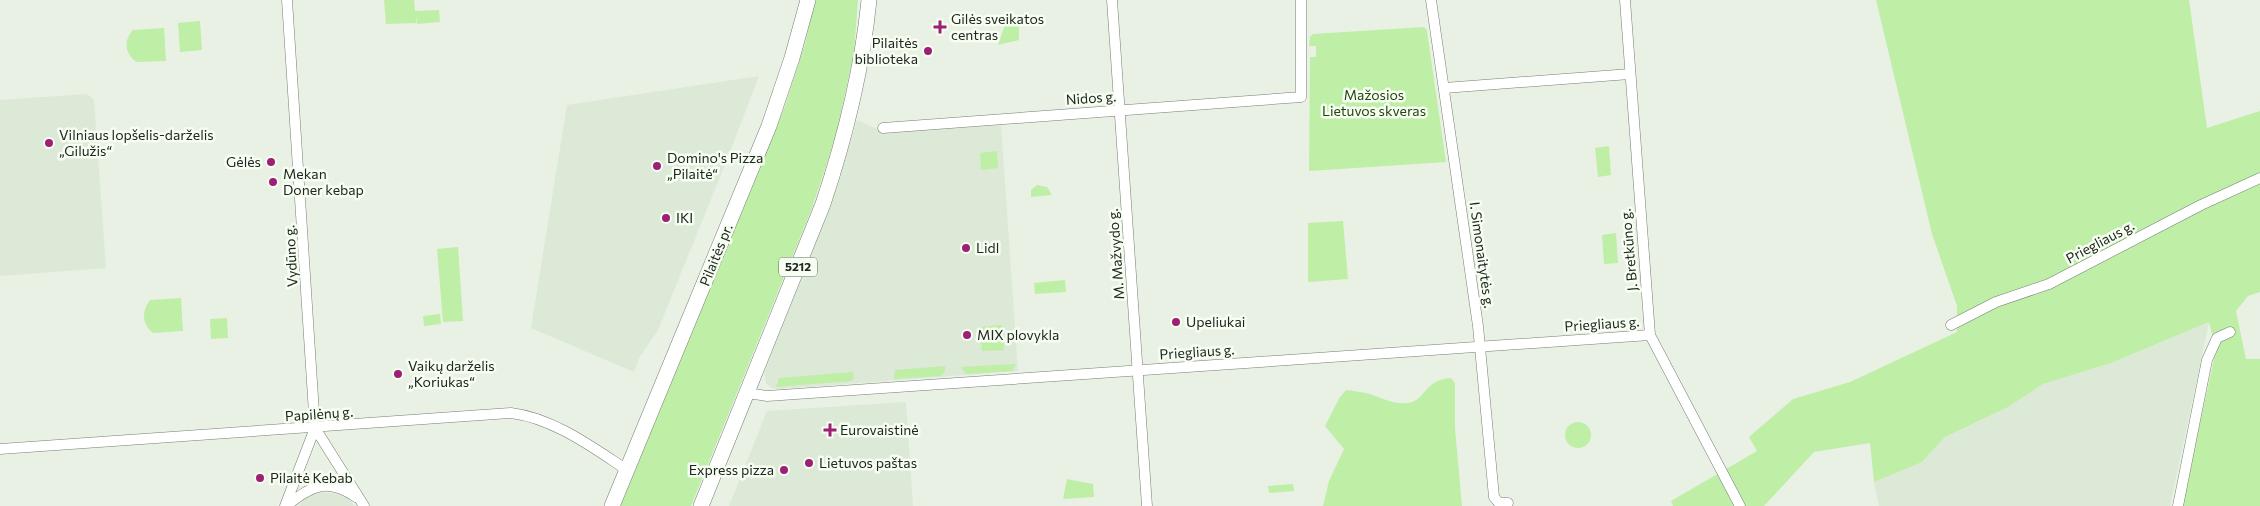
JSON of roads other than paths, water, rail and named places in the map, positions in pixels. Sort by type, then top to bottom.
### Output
[{"type":"main road","name":"Pilaitės pr.","points":[[612,506],[768,126],[792,58],[808,0]]},
{"type":"main road","name":"5212","points":[[701,506],[823,204],[836,164],[857,84],[869,0]]},
{"type":"street","name":"Vydūno g.","points":[[285,506],[315,428],[287,0]]},
{"type":"street","name":"M. Mažvydo g.","points":[[1112,0],[1147,506]]},
{"type":"street","name":"Nidos g.","points":[[883,128],[1301,97],[1301,0]]},
{"type":"street","name":"I. Simonaitytės g.","points":[[1431,0],[1480,346],[1494,497],[1499,503],[1508,503]]},
{"type":"street","name":"J. Bretkūno g.","points":[[1626,0],[1650,335],[1740,506]]},
{"type":"street","points":[[1444,88],[1630,74]]},
{"type":"street","name":"Priegliaus g.","points":[[1951,325],[1996,302],[2049,284],[2201,205],[2260,178]]},
{"type":"street","points":[[2178,506],[2206,360],[2216,338],[2230,332]]},
{"type":"street","name":"Priegliaus g.","points":[[747,393],[767,396],[1650,335]]},
{"type":"street","name":"Papilėnų g.","points":[[0,449],[315,428],[494,413],[525,415],[553,426],[627,470]]},
{"type":"street","points":[[315,428],[362,503]]},
{"type":"street","points":[[285,506],[305,492],[324,485],[336,486],[362,503]]},
{"type":"place","name":"Gilės sveikatos centras","points":[[940,27]]},
{"type":"place","name":"Pilaitės biblioteka","points":[[928,51]]},
{"type":"place","name":"Vilniaus lopšelis-darželis „Gilužis“","points":[[49,143]]},
{"type":"place","name":"Gėlės","points":[[271,162]]},
{"type":"place","name":"Domino's Pizza „Pilaitė“","points":[[657,166]]},
{"type":"place","name":"Mekan Doner kebap","points":[[273,182]]},
{"type":"place","name":"IKI","points":[[666,218]]},
{"type":"place","name":"Lidl","points":[[966,248]]},
{"type":"place","name":"Upeliukai","points":[[1176,322]]},
{"type":"place","name":"MIX plovykla","points":[[967,335]]},
{"type":"place","name":"Vaikų darželis „Koriukas“","points":[[398,374]]},
{"type":"place","name":"Eurovaistinė","points":[[830,430]]},
{"type":"place","name":"Lietuvos paštas","points":[[809,463]]},
{"type":"place","name":"Express pizza","points":[[784,470]]},
{"type":"place","name":"Pilaitė Kebab","points":[[260,478]]},
{"type":"park label","name":"Mažosios Lietuvos skveras","points":[[1374,104]]}]
